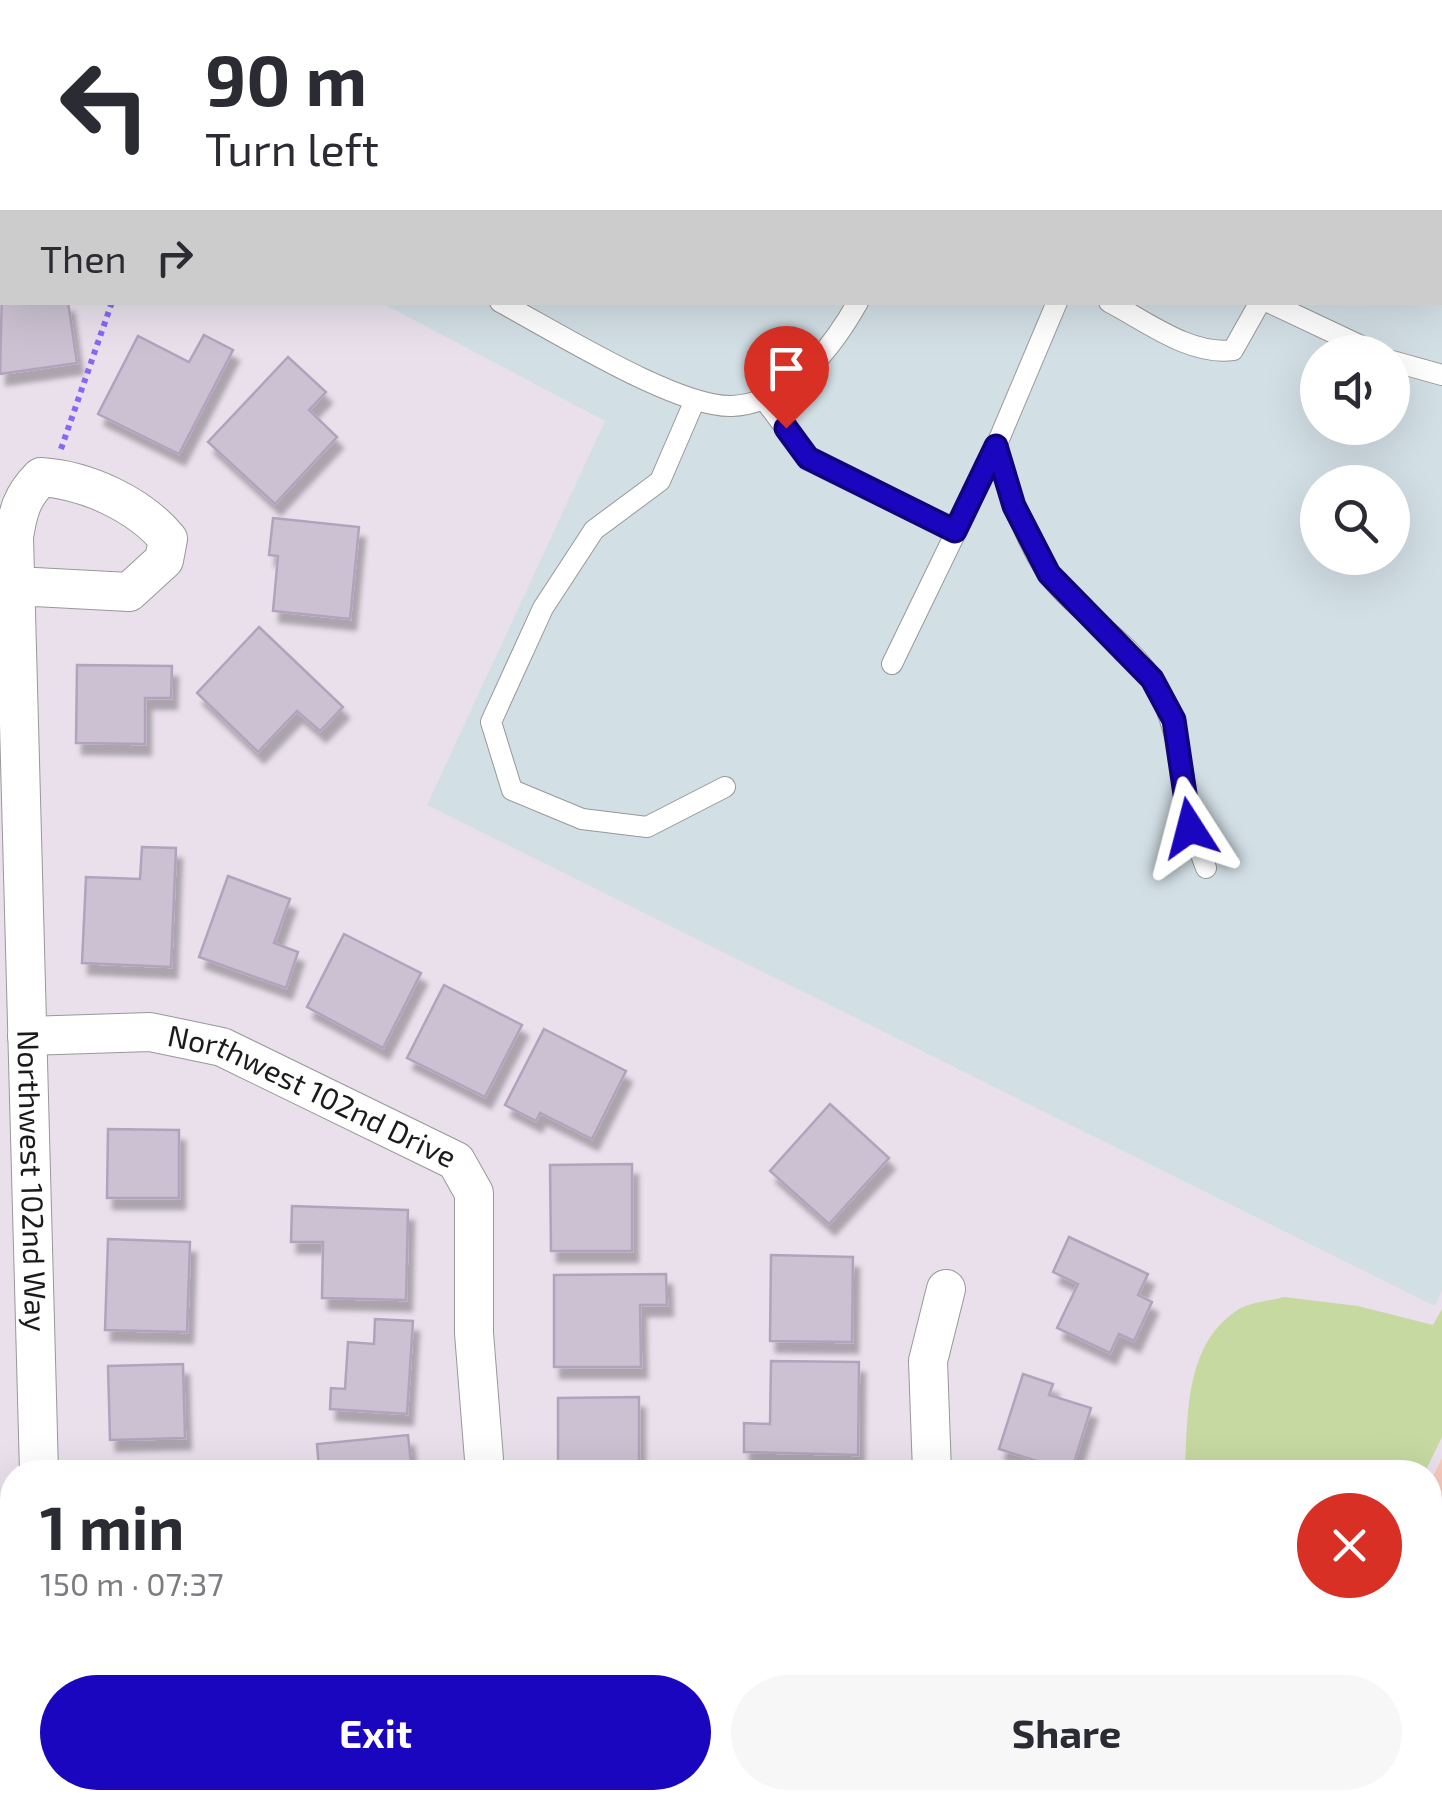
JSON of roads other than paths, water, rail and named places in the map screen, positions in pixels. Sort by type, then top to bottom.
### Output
[{"type":"street","name":"Northwest 102nd Way","points":[[16,586],[129,592],[164,560],[168,540],[148,516],[68,480],[41,477],[24,494],[17,514],[16,586],[38,1460]]},
{"type":"street","name":"Northwest 102nd Drive","points":[[27,1036],[150,1032],[222,1047],[456,1162],[474,1193],[474,1332],[485,1460]]},
{"type":"street","points":[[932,1460],[928,1360],[946,1288]]},
{"type":"lane","points":[[506,305],[695,400],[732,406],[763,398],[809,371],[840,334],[856,305]]},
{"type":"lane","points":[[892,664],[996,446],[1056,305]]},
{"type":"lane","points":[[1115,305],[1198,348],[1216,352],[1233,350],[1258,305]]},
{"type":"lane","points":[[1274,305],[1338,335]]},
{"type":"lane","points":[[1410,365],[1442,375]]},
{"type":"lane","points":[[763,398],[808,458],[955,531]]},
{"type":"lane","points":[[695,400],[660,481],[594,530],[543,608],[491,722],[512,790],[582,820],[647,827],[725,787]]},
{"type":"lane","points":[[996,446],[1014,506],[1049,574],[1152,679],[1174,720],[1190,828],[1206,868]]}]
